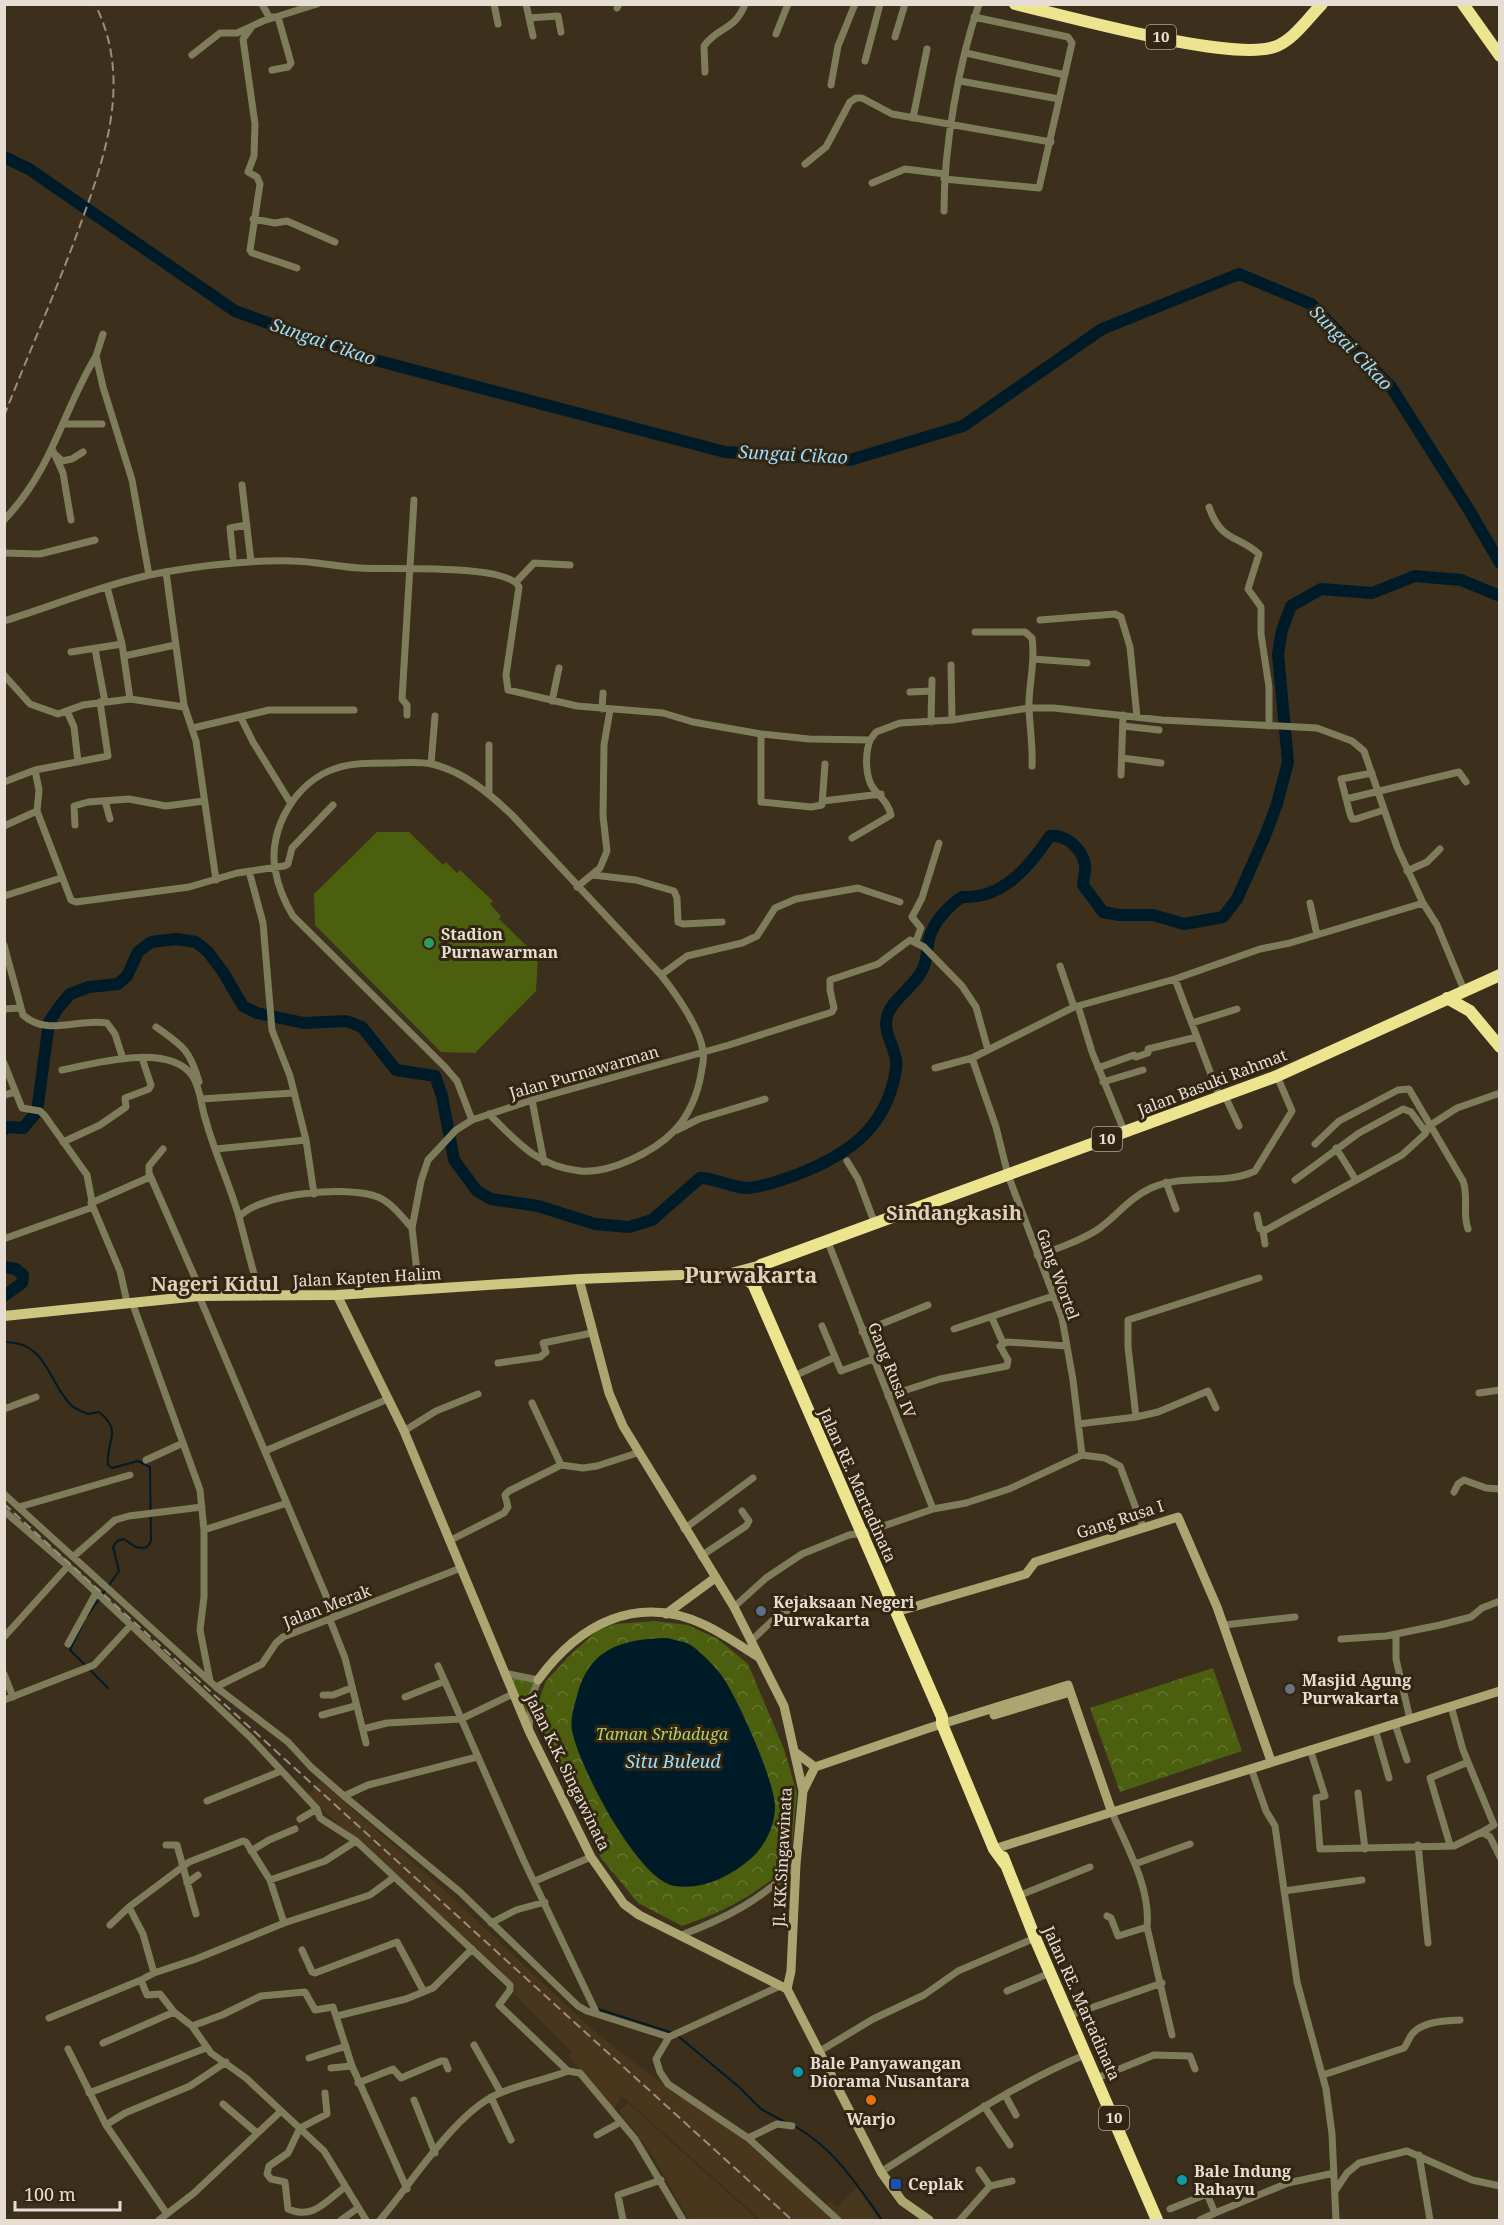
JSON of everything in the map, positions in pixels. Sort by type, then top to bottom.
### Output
[{"type":"highway","name":"10","points":[[1015,4],[1179,41],[1260,50],[1274,47],[1301,26],[1322,4]]},
{"type":"highway","points":[[1463,4],[1499,55]]},
{"type":"highway","name":"Jalan Basuki Rahmat","points":[[761,1265],[1277,1076],[1500,975]]},
{"type":"highway","points":[[1468,988],[1470,1011]]},
{"type":"highway","points":[[1447,998],[1470,1011],[1500,1047]]},
{"type":"highway","points":[[756,1288],[761,1265]]},
{"type":"highway","name":"Jalan RE. Martadinata","points":[[756,1288],[792,1377],[946,1723],[1068,2016],[1087,2054],[1157,2220]]},
{"type":"main road","name":"Jalan Kapten Halim","points":[[4,1316],[201,1296],[337,1295],[579,1279],[731,1273],[761,1265]]},
{"type":"main road","points":[[731,1273],[745,1278],[756,1288]]},
{"type":"street","points":[[262,4],[269,17],[278,17]]},
{"type":"street","points":[[192,55],[220,33],[237,33],[317,4]]},
{"type":"street","points":[[494,4],[498,24]]},
{"type":"street","points":[[526,4],[533,36]]},
{"type":"street","points":[[705,72],[704,46],[711,38],[735,23],[745,4]]},
{"type":"street","points":[[776,34],[788,4]]},
{"type":"street","points":[[831,85],[841,36],[855,4]]},
{"type":"street","points":[[865,61],[880,4]]},
{"type":"street","points":[[895,38],[905,4]]},
{"type":"street","points":[[944,211],[944,176],[951,125],[974,17],[979,4]]},
{"type":"street","points":[[529,18],[558,16],[561,32]]},
{"type":"street","points":[[272,70],[288,67],[291,63],[278,17]]},
{"type":"street","points":[[872,183],[905,169],[1039,188],[1072,44],[1068,37],[974,17]]},
{"type":"street","points":[[250,28],[243,39],[255,124],[254,156],[248,172],[257,177],[260,184],[253,219],[251,252],[297,268]]},
{"type":"street","points":[[913,118],[927,49]]},
{"type":"street","points":[[966,53],[1065,75]]},
{"type":"street","points":[[960,81],[1059,99]]},
{"type":"street","points":[[805,164],[826,147],[850,102],[856,98],[862,98],[892,114],[1051,142]]},
{"type":"street","points":[[253,219],[275,223],[287,221],[335,242]]},
{"type":"street","points":[[4,520],[25,495],[54,452],[64,424],[96,356],[103,334]]},
{"type":"street","points":[[96,356],[103,387],[132,480],[149,575]]},
{"type":"street","points":[[64,424],[102,424]]},
{"type":"street","points":[[54,452],[62,460],[72,459],[83,452]]},
{"type":"street","points":[[54,452],[63,473],[71,520]]},
{"type":"street","points":[[242,485],[251,562]]},
{"type":"street","points":[[407,716],[407,705],[402,699],[409,569],[413,547],[414,500]]},
{"type":"street","points":[[1209,507],[1222,530],[1232,539],[1259,554],[1248,589],[1261,607],[1273,726]]},
{"type":"street","points":[[234,557],[229,529],[247,525]]},
{"type":"street","points":[[4,552],[40,554],[95,540]]},
{"type":"street","points":[[4,621],[149,575],[251,562],[293,561],[361,568],[472,572],[510,578],[516,582],[519,591],[506,687],[512,692],[602,709],[663,713],[693,722],[761,734],[809,739],[870,741]]},
{"type":"street","points":[[516,582],[534,563],[570,565]]},
{"type":"street","points":[[166,572],[184,707],[193,728],[216,880]]},
{"type":"street","points":[[106,587],[122,644],[130,699]]},
{"type":"street","points":[[1040,620],[1115,614],[1121,617],[1130,647],[1137,717]]},
{"type":"street","points":[[975,632],[1025,632],[1032,638],[1033,659],[1029,708],[1033,735],[1032,766]]},
{"type":"street","points":[[71,652],[122,644]]},
{"type":"street","points":[[124,656],[175,645]]},
{"type":"street","points":[[4,782],[35,770],[106,757],[110,753],[95,649]]},
{"type":"street","points":[[1033,659],[1087,663]]},
{"type":"street","points":[[951,665],[952,720]]},
{"type":"street","points":[[552,701],[559,668]]},
{"type":"street","points":[[4,675],[34,707],[58,714],[76,706],[130,699],[184,707]]},
{"type":"street","points":[[931,722],[932,680]]},
{"type":"street","points":[[910,692],[932,691]]},
{"type":"street","points":[[602,709],[603,693]]},
{"type":"street","points":[[852,838],[891,816],[881,794],[874,789],[867,768],[870,741],[876,732],[893,725],[952,720],[1029,708],[1303,727],[1330,732],[1352,741],[1364,751],[1407,870],[1468,988]]},
{"type":"street","points":[[193,728],[242,718],[248,713],[269,710],[354,710]]},
{"type":"street","points":[[577,886],[593,875],[602,865],[607,851],[603,816],[604,745],[610,710]]},
{"type":"street","points":[[68,711],[75,733],[78,762]]},
{"type":"street","points":[[1121,775],[1123,715]]},
{"type":"street","points":[[431,764],[435,716]]},
{"type":"street","points":[[242,718],[253,742],[290,802]]},
{"type":"street","points":[[1123,726],[1158,730]]},
{"type":"street","points":[[761,734],[760,802],[811,807],[822,805],[825,764]]},
{"type":"street","points":[[489,745],[489,794]]},
{"type":"street","points":[[1122,758],[1161,763]]},
{"type":"street","points":[[472,1120],[457,1081],[292,916],[282,896],[274,867],[279,831],[290,802],[311,783],[338,768],[366,764],[431,764],[451,771],[489,794],[512,815],[661,975],[678,997],[704,1051],[695,1095],[674,1131]]},
{"type":"street","points":[[35,770],[39,790],[37,811],[61,878],[71,900],[76,902],[189,887],[249,870],[288,864],[292,848],[333,805]]},
{"type":"street","points":[[1346,799],[1459,772],[1466,782]]},
{"type":"street","points":[[1372,774],[1341,779],[1352,819],[1384,810]]},
{"type":"street","points":[[823,801],[881,794]]},
{"type":"street","points":[[75,825],[74,806],[129,799],[166,806],[204,801]]},
{"type":"street","points":[[105,801],[110,819]]},
{"type":"street","points":[[4,826],[37,811]]},
{"type":"street","points":[[939,843],[922,898],[912,916],[921,928],[916,941],[962,986],[976,1007],[988,1050]]},
{"type":"street","points":[[1407,870],[1427,862],[1440,849]]},
{"type":"street","points":[[249,870],[263,924],[271,1024],[294,1093],[306,1140],[314,1194]]},
{"type":"street","points":[[593,875],[636,880],[674,891],[677,898],[678,922],[683,924],[722,922]]},
{"type":"street","points":[[4,896],[61,878]]},
{"type":"street","points":[[661,975],[687,956],[742,943],[757,936],[775,908],[796,898],[858,888],[900,902]]},
{"type":"street","points":[[1310,903],[1317,935]]},
{"type":"street","points":[[935,1068],[972,1058],[1015,1034],[1076,1006],[1175,979],[1260,949],[1317,935],[1423,903]]},
{"type":"street","name":"Jalan Purnawarman","points":[[419,1289],[412,1228],[425,1171],[428,1160],[456,1130],[472,1120],[532,1100],[832,1012],[834,1008],[830,980],[878,964],[906,942],[916,941]]},
{"type":"street","points":[[5,949],[20,1008],[29,1020],[42,1026],[62,1027],[93,1021],[107,1023],[115,1034],[123,1059]]},
{"type":"street","points":[[1060,966],[1103,1082],[1125,1133]]},
{"type":"street","points":[[1175,979],[1222,1097],[1239,1126]]},
{"type":"street","points":[[4,1009],[20,1008]]},
{"type":"street","points":[[1192,1023],[1238,1009]]},
{"type":"street","points":[[156,1027],[180,1044],[192,1058],[216,1149],[239,1217],[260,1297]]},
{"type":"street","points":[[1098,1068],[1148,1053],[1148,1049],[1197,1037]]},
{"type":"street","points":[[63,1142],[100,1125],[126,1107],[125,1098],[149,1089],[151,1085],[142,1058]]},
{"type":"street","points":[[62,1070],[123,1059],[163,1058],[185,1067],[203,1099]]},
{"type":"street","name":"Gang Wortel","points":[[972,1058],[996,1127],[1008,1175],[1062,1318],[1082,1455]]},
{"type":"street","points":[[4,1063],[22,1108],[40,1111],[87,1175],[92,1205],[120,1271],[129,1302],[200,1490],[204,1530],[204,1597],[199,1622],[210,1681]]},
{"type":"street","points":[[1103,1082],[1143,1070]]},
{"type":"street","points":[[1037,1255],[1094,1232],[1127,1203],[1149,1189],[1166,1182],[1224,1178],[1255,1171],[1292,1111],[1277,1076]]},
{"type":"street","points":[[1316,1144],[1339,1121],[1405,1088],[1412,1091],[1427,1129]]},
{"type":"street","points":[[4,1095],[15,1092]]},
{"type":"street","points":[[203,1099],[294,1093]]},
{"type":"street","points":[[1263,1231],[1402,1155],[1425,1134],[1427,1129],[1466,1104],[1500,1094]]},
{"type":"street","points":[[489,1114],[528,1153],[544,1162],[582,1171],[608,1169],[637,1157],[674,1131],[699,1119],[765,1099]]},
{"type":"street","points":[[532,1100],[544,1162]]},
{"type":"street","points":[[1294,1180],[1359,1133],[1407,1108],[1427,1129],[1465,1187],[1464,1217],[1468,1229]]},
{"type":"street","points":[[216,1149],[306,1140]]},
{"type":"street","points":[[1336,1148],[1356,1180]]},
{"type":"street","points":[[163,1149],[149,1166],[150,1177],[287,1503],[333,1619],[366,1743]]},
{"type":"street","points":[[847,1161],[858,1179],[875,1224]]},
{"type":"street","points":[[6,1238],[92,1205],[150,1177]]},
{"type":"street","points":[[1166,1182],[1176,1209]]},
{"type":"street","points":[[239,1217],[250,1208],[270,1200],[352,1192],[380,1197],[389,1203],[412,1228]]},
{"type":"street","points":[[1257,1215],[1265,1244]]},
{"type":"street","name":"Gang Rusa IV","points":[[828,1242],[933,1509]]},
{"type":"street","points":[[1136,1417],[1128,1347],[1128,1320],[1258,1278]]},
{"type":"street","name":"Jl. KK.Singawinata","points":[[579,1279],[609,1393],[637,1452],[734,1606],[784,1706],[803,1791],[796,1864],[791,1971],[784,1987]]},
{"type":"street","name":"Jalan K.K. Singawinata","points":[[337,1295],[404,1431],[529,1731],[591,1857],[624,1904],[639,1915],[784,1987]]},
{"type":"street","points":[[954,1329],[1053,1296]]},
{"type":"street","points":[[862,1332],[928,1305]]},
{"type":"street","points":[[992,1318],[1003,1344]]},
{"type":"street","points":[[822,1326],[841,1371],[873,1359]]},
{"type":"street","points":[[498,1363],[540,1357],[546,1353],[543,1343],[592,1333]]},
{"type":"street","points":[[1003,1344],[1025,1342],[1067,1346]]},
{"type":"street","points":[[888,1396],[940,1379],[1007,1366],[1008,1360],[1000,1349],[1003,1344]]},
{"type":"street","points":[[792,1377],[835,1357]]},
{"type":"street","points":[[1479,1393],[1500,1390]]},
{"type":"street","points":[[1078,1424],[1158,1412],[1208,1391],[1216,1408]]},
{"type":"street","points":[[404,1431],[436,1411],[478,1394]]},
{"type":"street","points":[[4,1409],[36,1397]]},
{"type":"street","points":[[265,1451],[388,1399]]},
{"type":"street","points":[[532,1403],[561,1465]]},
{"type":"street","points":[[146,1460],[152,1455],[183,1443]]},
{"type":"street","points":[[449,1541],[504,1513],[508,1507],[505,1495],[509,1491],[561,1465],[583,1468],[597,1466],[637,1452]]},
{"type":"street","points":[[734,1606],[766,1578],[802,1554],[849,1535],[1009,1489],[1082,1455],[1105,1458],[1120,1466],[1143,1527]]},
{"type":"street","points":[[19,1507],[130,1475]]},
{"type":"street","points":[[684,1529],[753,1478]]},
{"type":"street","points":[[1454,1491],[1464,1480],[1486,1488],[1500,1490]]},
{"type":"street","points":[[4,1494],[216,1687],[288,1742],[311,1767],[344,1796],[460,1892],[578,2006],[597,2014],[673,2035]]},
{"type":"street","points":[[204,1530],[287,1503]]},
{"type":"street","points":[[73,1557],[115,1520],[202,1507]]},
{"type":"street","points":[[4,1511],[68,1566],[251,1738],[317,1809],[320,1818],[356,1841],[510,1985],[510,1990],[499,2005],[568,2071]]},
{"type":"street","points":[[701,1556],[746,1526],[749,1521],[742,1511]]},
{"type":"street","name":"Gang Rusa I","points":[[896,1612],[1026,1574],[1035,1562],[1174,1516],[1182,1521],[1224,1625],[1271,1761]]},
{"type":"street","points":[[4,1637],[68,1566]]},
{"type":"street","name":"Jalan Merak","points":[[216,1687],[262,1664],[279,1640],[461,1568]]},
{"type":"street","points":[[666,1614],[715,1578]]},
{"type":"street","points":[[68,1644],[99,1597]]},
{"type":"street","points":[[752,1640],[773,1620],[805,1599]]},
{"type":"street","points":[[1341,1639],[1396,1634],[1471,1617],[1482,1608],[1500,1601]]},
{"type":"street","points":[[529,1731],[532,1697],[538,1680],[558,1655],[596,1624],[613,1617],[631,1614],[666,1614],[705,1625],[762,1659]]},
{"type":"street","points":[[1224,1625],[1295,1617]]},
{"type":"street","points":[[4,1700],[94,1665],[130,1626]]},
{"type":"street","points":[[1396,1634],[1396,1659],[1410,1719]]},
{"type":"street","points":[[438,1665],[477,1757],[597,2014]]},
{"type":"street","points":[[504,1673],[538,1680]]},
{"type":"street","points":[[4,1674],[14,1697]]},
{"type":"street","points":[[405,1697],[445,1681]]},
{"type":"street","points":[[323,1695],[333,1695],[351,1688]]},
{"type":"street","points":[[803,1791],[815,1767],[922,1733],[946,1723],[1008,1708],[1069,1688],[1111,1810],[1135,1864],[1148,1914],[1147,1927],[1162,1983],[1172,2035]]},
{"type":"street","points":[[997,1847],[1500,1690]]},
{"type":"street","points":[[363,1729],[387,1723],[461,1719],[513,1694]]},
{"type":"street","points":[[322,1715],[355,1706]]},
{"type":"street","points":[[1310,1749],[1325,1796],[1316,1798],[1320,1849],[1459,1845],[1494,1825],[1468,1762],[1451,1706]]},
{"type":"street","points":[[1395,1724],[1407,1760]]},
{"type":"street","points":[[1376,1729],[1389,1778]]},
{"type":"street","points":[[795,1752],[815,1767]]},
{"type":"street","points":[[344,1796],[368,1785],[477,1757]]},
{"type":"street","points":[[1450,1845],[1430,1778],[1468,1762]]},
{"type":"street","points":[[1251,1768],[1266,1811],[1275,1826],[1297,1982],[1323,2074],[1332,2134],[1336,2220]]},
{"type":"street","points":[[207,1802],[281,1771]]},
{"type":"street","points":[[1359,1793],[1365,1849]]},
{"type":"street","points":[[300,1819],[317,1809]]},
{"type":"street","points":[[251,1851],[269,1839],[295,1829]]},
{"type":"street","points":[[1482,1832],[1491,1837],[1500,1857]]},
{"type":"street","points":[[110,1925],[129,1907],[189,1862],[243,1841],[273,1878],[281,1924]]},
{"type":"street","points":[[273,1878],[325,1861],[356,1841]]},
{"type":"street","points":[[1135,1864],[1190,1844]]},
{"type":"street","points":[[166,1845],[177,1845],[196,1914]]},
{"type":"street","points":[[1418,1845],[1428,1943]]},
{"type":"street","points":[[536,1881],[591,1857]]},
{"type":"street","points":[[679,1936],[719,1920],[755,1901],[796,1864]]},
{"type":"street","points":[[1018,1896],[1090,1867]]},
{"type":"street","points":[[187,1884],[198,1875]]},
{"type":"street","points":[[49,2018],[141,1980],[154,1972],[281,1924],[315,1915],[370,1895],[393,1878]]},
{"type":"street","points":[[1284,1891],[1362,1880]]},
{"type":"street","points":[[491,1923],[510,1913],[545,1902]]},
{"type":"street","points":[[129,1907],[143,1934],[154,1972]]},
{"type":"street","points":[[1107,1916],[1111,1918],[1118,1936],[1147,1927]]},
{"type":"street","points":[[820,2051],[873,2019],[915,2001],[958,1971],[1035,1938]]},
{"type":"street","points":[[302,1950],[312,1972],[315,1973],[397,1942],[424,1992]]},
{"type":"street","points":[[337,2016],[406,1999],[433,1988],[472,1949]]},
{"type":"street","points":[[1007,1991],[1050,1973]]},
{"type":"street","points":[[141,1980],[147,1995],[159,1993],[174,2012],[192,2026],[206,2048],[226,2062],[324,2151],[366,2220]]},
{"type":"street","points":[[1068,2016],[1162,1983]]},
{"type":"street","points":[[838,2220],[748,2138],[668,2084],[660,2072],[656,2059],[673,2035],[784,1987],[820,2051],[881,2172],[902,2201],[929,2220]]},
{"type":"street","points":[[192,2026],[222,2015],[261,1996],[278,1993],[305,1992],[315,2010],[333,2007],[358,2083],[407,2189]]},
{"type":"street","points":[[103,2043],[174,2012]]},
{"type":"street","points":[[1323,2074],[1404,2048],[1413,2032],[1422,2027],[1440,2021],[1460,2020]]},
{"type":"street","points":[[474,2045],[501,2093]]},
{"type":"street","points":[[309,2058],[346,2046]]},
{"type":"street","points":[[90,2093],[206,2048]]},
{"type":"street","points":[[68,2049],[106,2125],[167,2214]]},
{"type":"street","points":[[881,2172],[984,2106],[1051,2068],[1087,2054]]},
{"type":"street","points":[[1097,2078],[1159,2054],[1190,2056],[1195,2069]]},
{"type":"street","points":[[358,2083],[393,2069],[401,2078],[407,2077],[444,2061],[448,2069]]},
{"type":"street","points":[[106,2125],[190,2086],[226,2062]]},
{"type":"street","points":[[331,2068],[352,2066]]},
{"type":"street","points":[[380,2220],[457,2125],[491,2097],[568,2071],[580,2073],[621,2122],[661,2180],[683,2220]]},
{"type":"street","points":[[294,2125],[327,2114],[325,2093]]},
{"type":"street","points":[[1005,2095],[1016,2115]]},
{"type":"street","points":[[491,2097],[511,2140]]},
{"type":"street","points":[[414,2100],[435,2153]]},
{"type":"street","points":[[223,2104],[256,2133]]},
{"type":"street","points":[[984,2106],[1010,2145]]},
{"type":"street","points":[[159,2220],[194,2193],[280,2112]]},
{"type":"street","points":[[597,2135],[621,2122]]},
{"type":"street","points":[[748,2138],[777,2124],[792,2126]]},
{"type":"street","points":[[294,2125],[288,2153],[267,2169],[271,2179],[285,2182],[288,2209],[310,2213],[345,2187]]},
{"type":"street","points":[[1335,2191],[1347,2173],[1359,2163],[1407,2151],[1472,2180],[1500,2186]]},
{"type":"street","points":[[1419,2155],[1430,2220]]},
{"type":"street","points":[[979,2170],[990,2186]]},
{"type":"street","points":[[1200,2220],[1288,2183],[1334,2173]]},
{"type":"street","points":[[623,2220],[618,2194],[661,2180]]},
{"type":"street","points":[[960,2220],[990,2186],[1012,2181]]},
{"type":"street","points":[[1170,2209],[1207,2194],[1215,2213]]},
{"type":"street","points":[[341,2220],[358,2208]]},
{"type":"shaded area","points":[[321,1781],[443,1889],[594,2031],[670,2090],[730,2127],[822,2210],[830,2201],[837,2207],[857,2187],[879,2220],[761,2220],[622,2096],[613,2109],[569,2056],[572,2052],[513,1993],[515,1989],[503,1973],[307,1796]]},
{"type":"shaded area","points":[[628,2103],[759,2220],[689,2220],[651,2153],[619,2111]]},
{"type":"green space","name":"Stadion Purnawarman","points":[[377,832],[409,832],[443,865],[446,862],[457,873],[460,870],[493,901],[490,904],[501,916],[499,919],[538,957],[536,991],[475,1053],[441,1052],[315,925],[314,894]]},
{"type":"green space","name":"Situ Buleud","points":[[655,1621],[688,1625],[718,1639],[748,1664],[784,1749],[797,1793],[790,1865],[739,1901],[714,1914],[682,1926],[638,1903],[601,1858],[540,1728],[538,1702],[546,1681],[571,1654],[597,1631],[615,1624]]},
{"type":"green space","points":[[1213,1668],[1242,1751],[1120,1792],[1090,1708]]},
{"type":"green space","points":[[506,1677],[534,1682],[528,1704],[528,1727]]},
{"type":"water","name":"Situ Buleud","points":[[667,1638],[693,1647],[713,1665],[724,1679],[756,1743],[770,1781],[775,1809],[773,1823],[767,1837],[749,1860],[733,1872],[715,1881],[685,1887],[675,1886],[660,1879],[644,1865],[628,1844],[598,1794],[577,1748],[572,1731],[573,1713],[582,1680],[599,1657],[622,1644]]},
{"type":"waterway","name":"Sungai Cikao","points":[[4,157],[29,169],[235,311],[356,355],[725,452],[850,460],[963,426],[1102,329],[1239,274],[1311,304],[1391,387],[1500,563]]},
{"type":"waterway","points":[[4,1130],[7,1127],[23,1128],[37,1112],[49,1022],[70,994],[89,987],[118,984],[127,976],[138,952],[151,942],[176,939],[196,942],[208,952],[243,1006],[257,1013],[304,1023],[346,1021],[362,1027],[396,1070],[435,1076],[442,1096],[454,1160],[477,1191],[491,1199],[538,1206],[595,1224],[629,1227],[652,1220],[700,1178],[748,1188],[791,1177],[815,1167],[848,1148],[862,1137],[884,1108],[896,1069],[886,1023],[889,1010],[921,973],[931,933],[942,915],[962,897],[990,893],[1014,879],[1050,836],[1068,840],[1081,854],[1085,867],[1083,885],[1103,912],[1119,915],[1153,915],[1184,924],[1223,917],[1237,899],[1265,836],[1277,804],[1288,762],[1278,654],[1282,630],[1291,606],[1321,589],[1372,593],[1415,576],[1461,580],[1500,596]]},
{"type":"waterway","points":[[4,1267],[16,1269],[23,1275],[22,1283],[4,1296]]},
{"type":"waterway","points":[[4,1342],[30,1348],[45,1364],[63,1395],[73,1407],[88,1414],[99,1412],[106,1419],[112,1431],[108,1465],[112,1468],[138,1461],[150,1467],[151,1541],[147,1547],[140,1548],[124,1539],[117,1541],[113,1547],[119,1571],[87,1616]]},
{"type":"waterway","points":[[84,1621],[70,1650],[108,1688]]},
{"type":"waterway","points":[[598,2009],[673,2033]]},
{"type":"waterway","points":[[678,2036],[739,2087],[761,2109],[785,2122]]},
{"type":"waterway","points":[[793,2125],[808,2134],[832,2155],[882,2220]]},
{"type":"railway","points":[[4,416],[74,242],[95,184],[110,124],[113,64],[107,34],[95,4]]},
{"type":"railway","points":[[4,1504],[792,2220]]},
{"type":"place","name":"Stadion Purnawarman","points":[[429,943]]},
{"type":"place","name":"Kejaksaan Negeri Purwakarta","points":[[761,1611]]},
{"type":"place","name":"Masjid Agung Purwakarta","points":[[1290,1689]]},
{"type":"place","name":"Bale Panyawangan Diorama Nusantara","points":[[798,2072]]},
{"type":"place","name":"Warjo","points":[[871,2100]]},
{"type":"place","name":"Bale Indung Rahayu","points":[[1182,2180]]},
{"type":"place","name":"Ceplak","points":[[896,2184]]},
{"type":"district","name":"Sindangkasih","points":[[954,1213]]},
{"type":"district","name":"Purwakarta","points":[[751,1275]]},
{"type":"district","name":"Nageri Kidul","points":[[215,1284]]},
{"type":"park label","name":"Taman Sribaduga","points":[[662,1734]]}]
